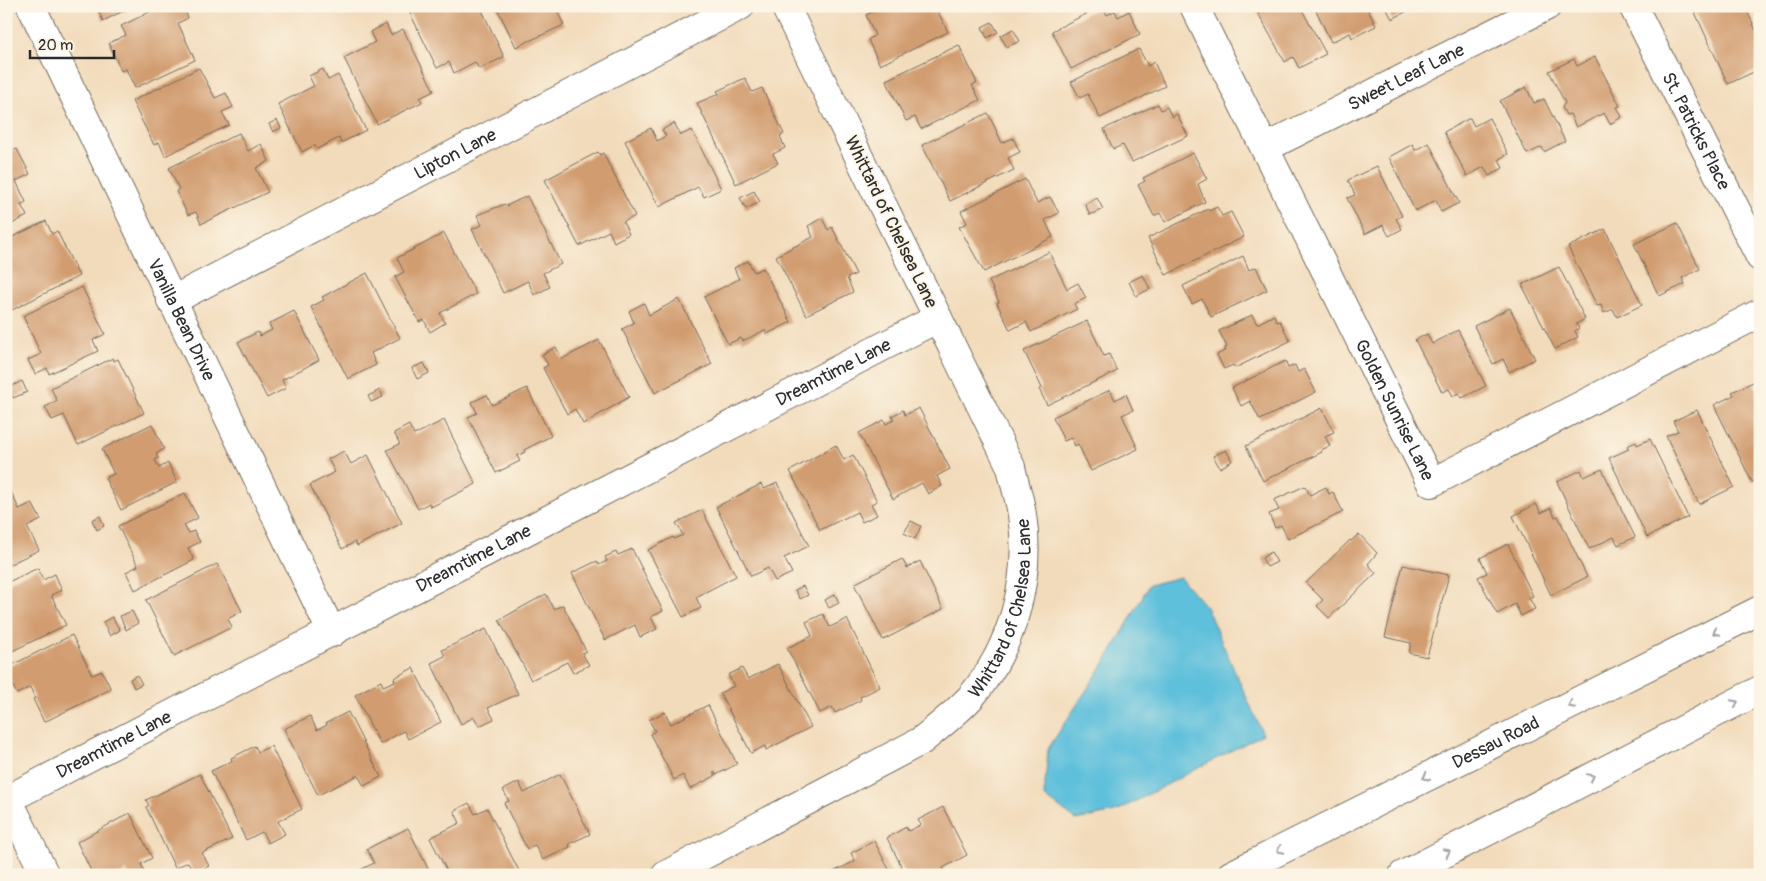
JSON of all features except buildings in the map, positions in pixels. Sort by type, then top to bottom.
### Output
[{"type":"street","name":"Vanilla Bean Drive","points":[[31,6],[332,633]]},
{"type":"street","name":"Lipton Lane","points":[[171,301],[740,6]]},
{"type":"street","name":"Whittard of Chelsea Lane","points":[[671,874],[921,741],[952,717],[970,697],[991,668],[1007,636],[1020,597],[1025,552],[1022,515],[1010,467],[786,6]]},
{"type":"street","name":"Golden Sunrise Lane","points":[[1194,6],[1431,483],[1760,312]]},
{"type":"street","name":"Sweet Leaf Lane","points":[[1265,148],[1547,6]]},
{"type":"street","name":"St. Patricks Place","points":[[1633,6],[1760,256]]},
{"type":"street","name":"Dreamtime Lane","points":[[7,797],[332,633],[938,318]]},
{"type":"street","name":"Dessau Road","points":[[1231,875],[1760,610]]},
{"type":"street","points":[[1403,875],[1760,690]]},
{"type":"street","points":[[7,797],[45,875]]},
{"type":"water","points":[[1180,577],[1206,607],[1263,734],[1115,812],[1076,820],[1044,796],[1048,749],[1112,651],[1149,585]]}]
